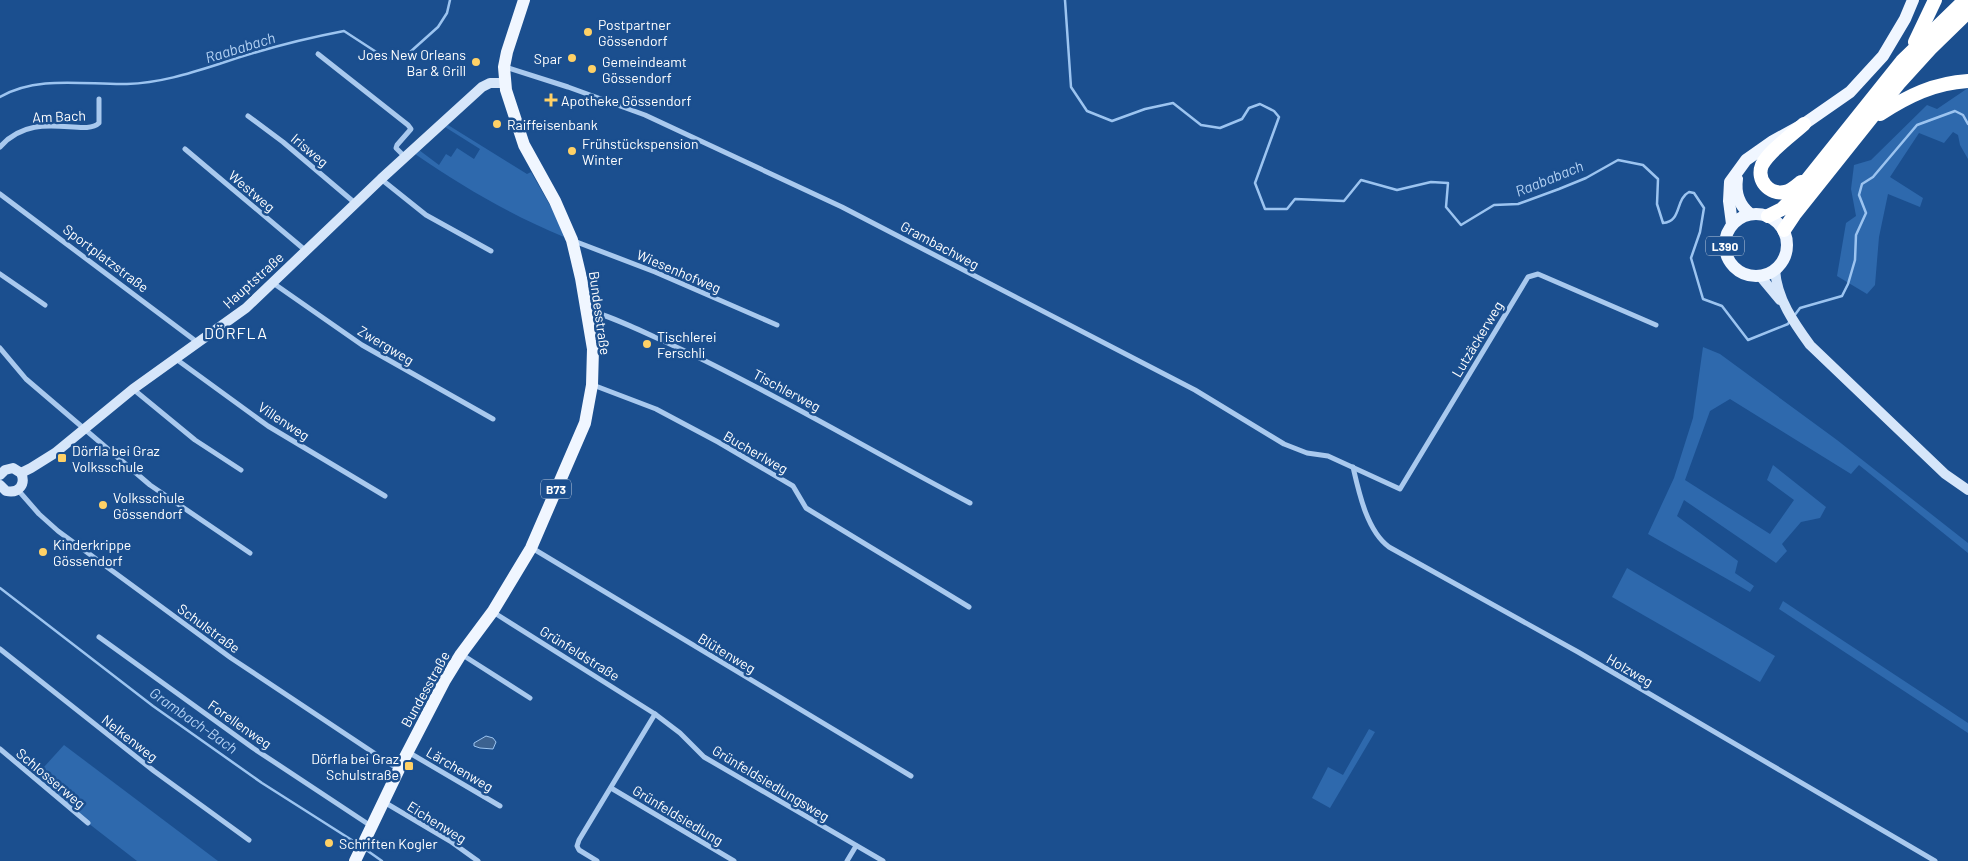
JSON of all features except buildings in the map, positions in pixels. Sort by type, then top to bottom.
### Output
[{"type":"highway","points":[[1768,216],[1782,209],[1802,188],[1902,61],[1919,36],[1935,0]]},
{"type":"highway","points":[[1902,61],[1965,0]]},
{"type":"highway","points":[[1784,230],[1900,82],[1968,12]]},
{"type":"highway","points":[[1871,120],[1921,90],[1937,85],[1968,81]]},
{"type":"highway","points":[[1804,124],[1764,163],[1761,177],[1767,188],[1774,192],[1783,192],[1793,189],[1810,176]]},
{"type":"main road","name":"Bundesstraße","points":[[357,857],[440,688],[461,654],[493,611],[531,548],[585,423],[592,385],[593,349],[572,240],[555,202],[524,144],[505,83],[504,67],[507,52],[524,0]]},
{"type":"main road","name":"L390","points":[[1732,224],[1730,182],[1746,160],[1754,153],[1804,124],[1850,92],[1867,75],[1893,39],[1913,0]]},
{"type":"main road","name":"Hauptstraße","points":[[0,475],[9,468],[21,473],[55,453],[197,342],[246,308],[305,250],[482,87],[490,83],[505,83]]},
{"type":"main road","points":[[1738,171],[1736,189],[1738,199],[1745,210],[1750,214],[1768,216],[1777,222],[1784,230],[1788,244],[1783,261],[1775,270],[1760,276],[1784,304],[1810,345],[1945,474],[1968,490]]},
{"type":"main road","name":"L390","points":[[1750,214],[1732,224],[1725,241],[1728,259],[1739,272],[1746,275],[1760,276]]},
{"type":"main road","points":[[1775,270],[1784,304]]},
{"type":"main road","points":[[1,489],[11,492],[18,490],[23,483],[21,473]]},
{"type":"street","points":[[318,54],[408,125],[411,129],[396,148],[405,158]]},
{"type":"street","name":"Grambachweg","points":[[504,67],[568,87],[636,112],[842,207],[1194,390],[1284,444],[1307,453],[1328,456],[1353,468]]},
{"type":"street","name":"Am Bach","points":[[0,147],[11,136],[31,127],[57,125],[86,128],[96,126],[99,123],[99,99]]},
{"type":"street","name":"Irisweg","points":[[248,116],[283,142],[356,204]]},
{"type":"street","name":"Westweg","points":[[185,149],[305,250]]},
{"type":"street","points":[[381,180],[426,215],[491,251]]},
{"type":"street","name":"Sportplatzstraße","points":[[0,194],[197,342]]},
{"type":"street","name":"Wiesenhofweg","points":[[572,240],[655,272],[777,325]]},
{"type":"street","points":[[0,274],[45,305]]},
{"type":"street","name":"Lutzäckerweg","points":[[1353,468],[1400,489],[1528,276],[1538,274],[1656,325]]},
{"type":"street","name":"Zwergweg","points":[[272,282],[362,345],[493,419]]},
{"type":"street","name":"Tischlerweg","points":[[587,310],[657,338],[720,368],[970,503]]},
{"type":"street","points":[[0,348],[26,379],[150,485],[250,553]]},
{"type":"street","name":"Villenweg","points":[[176,358],[268,426],[385,496]]},
{"type":"street","name":"Bucherlweg","points":[[592,385],[656,409],[718,442],[793,486],[806,508],[969,606]]},
{"type":"street","points":[[134,390],[195,440],[240,470]]},
{"type":"street","name":"Holzweg","points":[[1353,468],[1374,531],[1380,540],[1389,547],[1586,657],[1935,861]]},
{"type":"street","name":"Schulstraße","points":[[18,490],[38,514],[58,531],[231,658],[399,770]]},
{"type":"street","name":"Blütenweg","points":[[531,548],[910,776]]},
{"type":"street","name":"Grünfeldstraße","points":[[493,611],[655,714]]},
{"type":"street","name":"Forellenweg","points":[[99,636],[241,739],[372,826]]},
{"type":"street","name":"Nelkenweg","points":[[0,649],[154,770],[249,840]]},
{"type":"street","points":[[461,654],[530,698]]},
{"type":"street","name":"Grünfeldsiedlung","points":[[597,861],[579,850],[577,846],[655,714]]},
{"type":"street","name":"Grünfeldsiedlungsweg","points":[[655,714],[704,757],[882,861]]},
{"type":"street","name":"Schlosserweg","points":[[0,750],[88,823]]},
{"type":"street","name":"Lärchenweg","points":[[408,752],[500,806]]},
{"type":"street","name":"Grünfeldsiedlung","points":[[611,788],[734,861]]},
{"type":"street","name":"Eichenweg","points":[[384,802],[450,841],[478,861]]},
{"type":"street","points":[[847,861],[856,846]]},
{"type":"shaded area","points":[[1968,88],[1968,159],[1960,145],[1958,135],[1953,132],[1944,143],[1919,133],[1890,177],[1923,198],[1920,207],[1888,194],[1879,237],[1875,285],[1867,294],[1837,276],[1846,223],[1856,216],[1851,189],[1854,165],[1871,160],[1927,105],[1937,109]]},
{"type":"shaded area","points":[[448,125],[527,174],[531,172],[556,216],[564,237],[524,219],[487,199],[415,154],[419,150],[439,165],[446,154],[451,157],[457,148],[474,159],[480,149],[445,127]]},
{"type":"shaded area","points":[[1703,347],[1720,354],[1837,440],[1968,543],[1968,553],[1859,465],[1851,474],[1730,399],[1710,411],[1685,480],[1770,534],[1794,500],[1767,480],[1773,465],[1826,507],[1820,518],[1801,522],[1782,544],[1787,551],[1776,563],[1684,500],[1677,516],[1738,561],[1735,573],[1754,586],[1750,592],[1648,534],[1674,478],[1693,418]]},
{"type":"shaded area","points":[[1627,568],[1775,656],[1760,682],[1612,597]]},
{"type":"shaded area","points":[[1783,601],[1968,723],[1968,733],[1779,609]]},
{"type":"shaded area","points":[[1369,729],[1375,732],[1330,808],[1312,798],[1328,767],[1343,775]]},
{"type":"shaded area","points":[[486,736],[493,738],[496,742],[493,749],[474,746],[474,743]]},
{"type":"shaded area","points":[[64,745],[218,861],[137,861],[34,778]]},
{"type":"waterway","name":"Raababach","points":[[0,97],[14,90],[46,83],[127,84],[162,80],[281,45],[344,31],[387,59],[409,53],[438,27],[447,13],[450,0]]},
{"type":"waterway","name":"Raababach","points":[[1065,0],[1071,87],[1087,111],[1112,121],[1145,109],[1173,103],[1201,125],[1220,128],[1242,119],[1249,108],[1260,104],[1274,111],[1279,117],[1255,183],[1265,209],[1287,209],[1295,199],[1344,201],[1361,180],[1397,190],[1431,182],[1448,183],[1446,207],[1461,225],[1494,205],[1518,204],[1586,178],[1618,160],[1643,165],[1658,179],[1657,204],[1663,223],[1673,219],[1682,200],[1689,192],[1694,193],[1704,208],[1700,232],[1691,258],[1703,299],[1722,306],[1748,340],[1788,324],[1790,320]]},
{"type":"waterway","name":"Raababach","points":[[1794,316],[1800,308],[1842,296],[1848,284],[1855,260],[1856,235],[1866,213],[1859,195],[1862,184],[1873,177],[1917,125],[1955,111],[1963,115],[1968,124]]},
{"type":"waterway","name":"Grambach-Bach","points":[[0,588],[153,706],[262,783],[358,844]]},
{"type":"waterway","name":"Grambach-Bach","points":[[365,849],[382,861]]},
{"type":"place","name":"Postpartner Gössendorf","points":[[588,32]]},
{"type":"place","name":"Spar","points":[[572,58]]},
{"type":"place","name":"Joes New Orleans Bar & Grill","points":[[476,62]]},
{"type":"place","name":"Gemeindeamt Gössendorf","points":[[592,69]]},
{"type":"place","name":"Apotheke Gössendorf","points":[[551,100]]},
{"type":"place","name":"Raiffeisenbank","points":[[497,124]]},
{"type":"place","name":"Frühstückspension Winter","points":[[572,151]]},
{"type":"place","name":"Tischlerei Ferschli","points":[[647,344]]},
{"type":"place","name":"Dörfla bei Graz Volksschule","points":[[62,458]]},
{"type":"place","name":"Volksschule Gössendorf","points":[[103,505]]},
{"type":"place","name":"Kinderkrippe Gössendorf","points":[[43,552]]},
{"type":"place","name":"Dörfla bei Graz Schulstraße","points":[[409,766]]},
{"type":"place","name":"Schriften Kogler","points":[[329,843]]},
{"type":"district","name":"DÖRFLA","points":[[236,332]]}]
